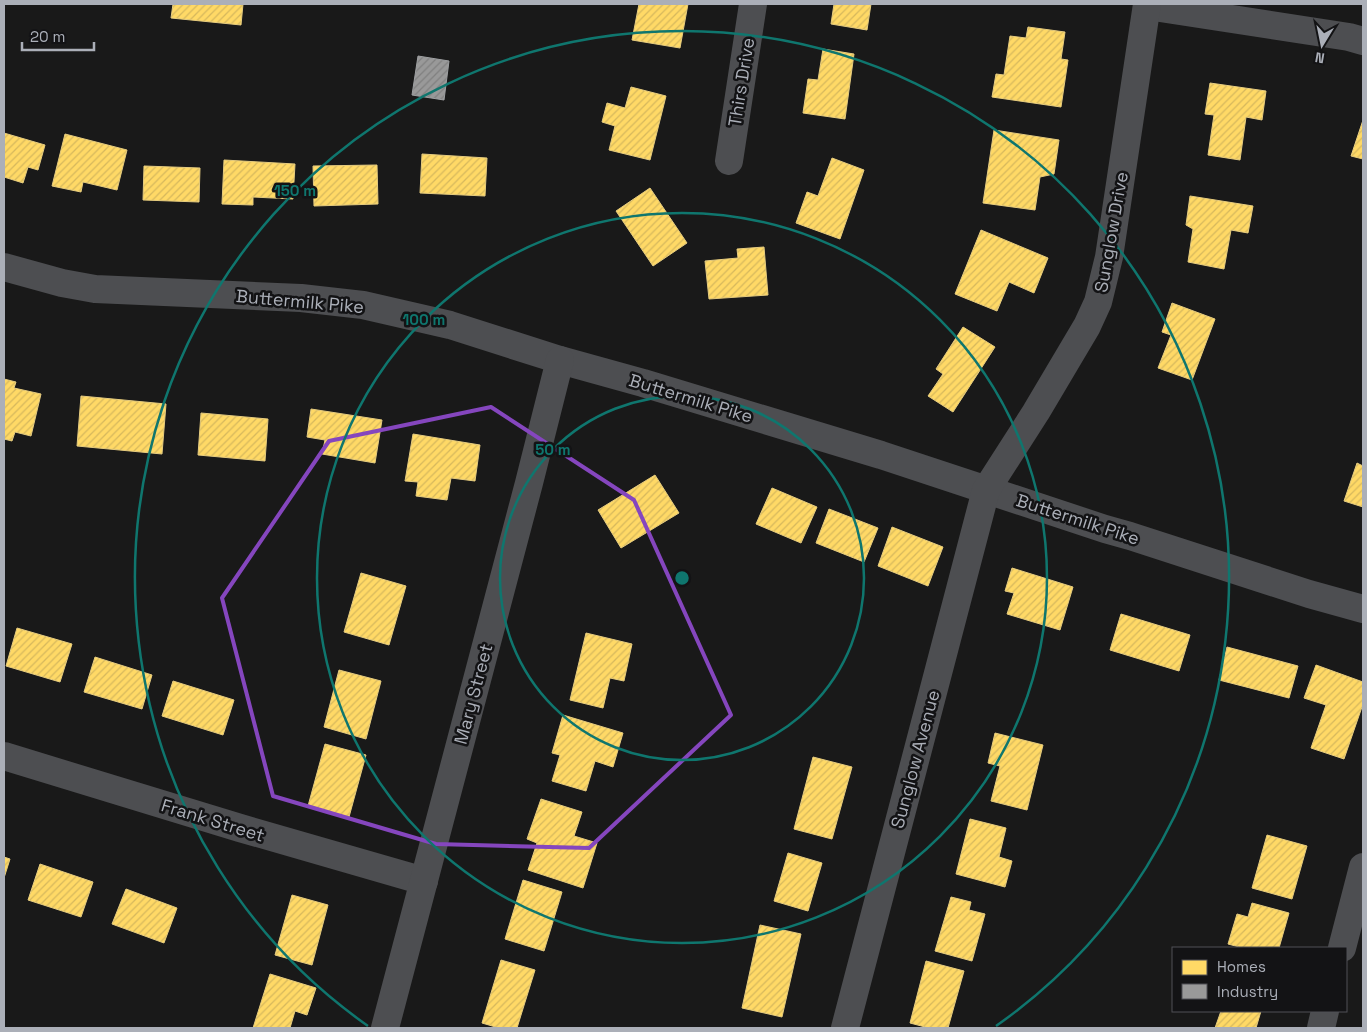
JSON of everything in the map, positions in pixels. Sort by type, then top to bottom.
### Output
[{"type":"street","name":"Thirs Drive","points":[[729,161],[753,4]]},
{"type":"street","points":[[1147,5],[1349,37],[1363,41]]},
{"type":"street","name":"Sunglow Drive","points":[[986,490],[1036,412],[1087,326],[1098,302],[1109,257],[1147,5]]},
{"type":"street","name":"Buttermilk Pike","points":[[4,267],[62,283],[95,288],[301,298],[363,305],[450,325],[560,360],[853,446],[1105,529],[1363,609]]},
{"type":"street","name":"Mary Street","points":[[385,1028],[560,360]]},
{"type":"street","name":"Sunglow Avenue","points":[[845,1028],[986,490]]},
{"type":"street","name":"Frank Street","points":[[4,756],[249,831],[424,881]]},
{"type":"street","points":[[1342,947],[1363,867]]},
{"type":"street","points":[[1321,1028],[1325,1012]]},
{"type":"highlighted area","points":[[491,407],[634,500],[731,715],[589,848],[436,844],[273,796],[222,598],[329,441]]},
{"type":"building: Homes","points":[[173,4],[243,4],[241,25],[171,18]]},
{"type":"building: Homes","points":[[639,4],[688,4],[680,48],[632,40]]},
{"type":"building: Homes","points":[[834,4],[871,4],[867,30],[831,24]]},
{"type":"building: Homes","points":[[1028,27],[1065,32],[1061,59],[1068,60],[1061,107],[992,97],[996,74],[1004,75],[1010,36],[1026,38]]},
{"type":"building: Homes","points":[[823,49],[854,54],[845,119],[803,113],[808,79],[818,80]]},
{"type":"building: Homes","points":[[1210,83],[1266,91],[1262,120],[1246,117],[1240,160],[1208,155],[1214,115],[1205,114]]},
{"type":"building: Homes","points":[[631,87],[666,96],[650,160],[609,150],[615,126],[602,122],[607,103],[625,108]]},
{"type":"building: Homes","points":[[1363,120],[1363,159],[1351,156]]},
{"type":"building: Homes","points":[[994,130],[1059,140],[1054,174],[1040,177],[1035,210],[983,203]]},
{"type":"building: Homes","points":[[4,133],[45,145],[38,170],[28,167],[23,183],[4,177]]},
{"type":"building: Homes","points":[[65,134],[127,150],[117,190],[83,182],[81,192],[52,186]]},
{"type":"building: Homes","points":[[422,154],[487,158],[485,196],[420,193]]},
{"type":"building: Homes","points":[[832,158],[864,170],[840,239],[796,223],[807,192],[818,196]]},
{"type":"building: Homes","points":[[224,160],[295,164],[293,199],[253,197],[253,205],[222,204]]},
{"type":"building: Homes","points":[[377,165],[378,204],[314,206],[313,166]]},
{"type":"building: Homes","points":[[144,166],[200,168],[199,202],[143,200]]},
{"type":"building: Homes","points":[[650,188],[687,243],[653,266],[616,211]]},
{"type":"building: Homes","points":[[1190,196],[1253,206],[1248,233],[1231,230],[1224,269],[1188,262],[1193,229],[1186,225]]},
{"type":"building: Homes","points":[[981,230],[1048,258],[1034,293],[1009,282],[997,311],[955,294]]},
{"type":"building: Homes","points":[[764,247],[768,295],[709,299],[705,261],[738,258],[737,249]]},
{"type":"building: Homes","points":[[1172,303],[1215,319],[1192,380],[1158,368],[1171,335],[1162,332]]},
{"type":"building: Homes","points":[[963,327],[995,347],[953,412],[928,396],[943,374],[936,369]]},
{"type":"building: Homes","points":[[4,379],[16,382],[14,388],[41,394],[31,436],[15,432],[12,441],[4,439]]},
{"type":"building: Homes","points":[[81,396],[166,404],[162,454],[77,446]]},
{"type":"building: Homes","points":[[311,409],[382,420],[375,463],[322,454],[325,440],[307,437]]},
{"type":"building: Homes","points":[[201,413],[268,419],[265,461],[198,455]]},
{"type":"building: Homes","points":[[413,434],[480,445],[475,481],[451,478],[447,500],[416,496],[418,482],[405,481]]},
{"type":"building: Homes","points":[[1357,463],[1363,466],[1363,507],[1344,501]]},
{"type":"building: Homes","points":[[655,475],[679,513],[621,548],[598,510]]},
{"type":"building: Homes","points":[[772,488],[817,507],[801,543],[756,524]]},
{"type":"building: Homes","points":[[829,509],[878,528],[864,562],[816,543]]},
{"type":"building: Homes","points":[[892,527],[943,547],[928,586],[878,566]]},
{"type":"building: Homes","points":[[1012,568],[1073,587],[1060,630],[1007,614],[1014,593],[1005,591]]},
{"type":"building: Homes","points":[[361,573],[406,586],[389,645],[344,632]]},
{"type":"building: Homes","points":[[1121,614],[1190,635],[1179,671],[1110,650]]},
{"type":"building: Homes","points":[[17,628],[72,644],[60,682],[6,666]]},
{"type":"building: Homes","points":[[586,633],[632,644],[624,681],[610,678],[603,708],[570,700]]},
{"type":"building: Homes","points":[[1227,647],[1298,666],[1289,698],[1219,680]]},
{"type":"building: Homes","points":[[95,657],[152,675],[142,709],[84,692]]},
{"type":"building: Homes","points":[[1316,665],[1363,682],[1363,704],[1344,759],[1311,748],[1326,705],[1304,698]]},
{"type":"building: Homes","points":[[339,670],[381,681],[366,739],[324,727]]},
{"type":"building: Homes","points":[[173,681],[234,700],[223,735],[162,716]]},
{"type":"building: Homes","points":[[563,715],[623,733],[613,767],[595,761],[586,791],[552,781],[560,755],[552,753]]},
{"type":"building: Homes","points":[[995,733],[1043,745],[1027,810],[991,801],[1000,766],[988,763]]},
{"type":"building: Homes","points":[[325,744],[366,755],[349,817],[308,806]]},
{"type":"building: Homes","points":[[813,757],[852,767],[832,839],[794,829]]},
{"type":"building: Homes","points":[[541,799],[582,812],[574,836],[597,843],[583,888],[528,870],[537,843],[527,839]]},
{"type":"building: Homes","points":[[970,819],[1006,828],[999,857],[1012,861],[1005,887],[956,874]]},
{"type":"building: Homes","points":[[1267,835],[1307,846],[1292,899],[1252,888]]},
{"type":"building: Homes","points":[[788,853],[822,863],[808,911],[774,901]]},
{"type":"building: Homes","points":[[4,857],[10,859],[4,878]]},
{"type":"building: Homes","points":[[40,864],[93,882],[81,917],[28,900]]},
{"type":"building: Homes","points":[[523,880],[562,892],[544,951],[505,939]]},
{"type":"building: Homes","points":[[126,889],[177,908],[164,943],[112,924]]},
{"type":"building: Homes","points":[[292,895],[328,905],[312,965],[275,955]]},
{"type":"building: Homes","points":[[951,897],[971,902],[969,910],[985,914],[972,961],[935,951]]},
{"type":"building: Homes","points":[[1252,903],[1289,913],[1279,947],[1239,947],[1228,944],[1237,914],[1248,917]]},
{"type":"building: Homes","points":[[760,925],[801,934],[782,1017],[742,1008]]},
{"type":"building: Homes","points":[[501,960],[535,970],[517,1028],[499,1028],[482,1023]]},
{"type":"building: Homes","points":[[926,961],[964,971],[948,1028],[929,1028],[910,1023]]},
{"type":"building: Homes","points":[[270,974],[316,988],[307,1015],[295,1011],[290,1028],[253,1028]]},
{"type":"building: Homes","points":[[1221,1012],[1261,1012],[1256,1028],[1215,1028]]},
{"type":"building: Industry","points":[[418,56],[449,61],[444,100],[412,95]]}]
